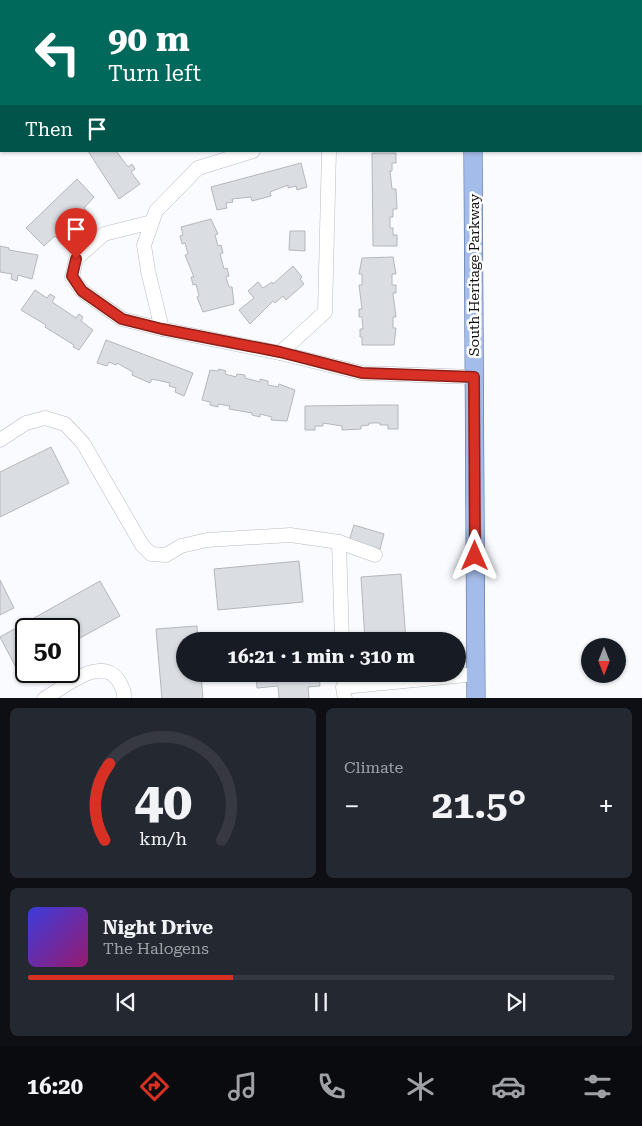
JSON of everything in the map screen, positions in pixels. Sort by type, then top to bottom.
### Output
[{"type":"main road","name":"South Heritage Parkway","points":[[473,152],[476,698]]},
{"type":"street","points":[[162,329],[148,271],[144,245],[156,211],[198,168],[250,152]]},
{"type":"street","points":[[280,352],[325,312],[329,152]]},
{"type":"street","points":[[152,222],[104,234],[76,259],[72,276],[82,291],[122,319],[162,329],[280,352],[362,373],[474,377]]},
{"type":"street","points":[[0,440],[26,423],[45,418],[65,424],[83,443],[142,545],[150,554],[166,555],[181,546],[207,540],[290,535],[339,542],[375,555]]},
{"type":"street","points":[[339,542],[342,632]]},
{"type":"street","points":[[44,698],[88,673],[103,670],[113,673],[122,686],[124,698]]},
{"type":"street","points":[[344,687],[476,674]]},
{"type":"building","points":[[89,152],[117,152],[128,167],[132,164],[135,169],[131,172],[140,184],[119,199]]},
{"type":"building","points":[[372,153],[396,153],[396,163],[392,163],[392,171],[390,171],[392,189],[396,189],[397,209],[393,209],[393,217],[390,217],[390,228],[393,228],[393,235],[397,235],[397,246],[373,246]]},
{"type":"building","points":[[301,163],[307,187],[297,190],[296,186],[288,188],[288,185],[270,192],[271,196],[252,201],[251,197],[232,199],[233,202],[226,203],[227,208],[217,210],[211,187]]},
{"type":"building","points":[[77,179],[94,197],[84,208],[87,211],[83,216],[79,212],[59,232],[62,235],[58,239],[55,236],[44,246],[26,228]]},
{"type":"building","points":[[211,219],[218,234],[215,235],[218,246],[221,245],[223,253],[220,254],[224,269],[227,268],[229,276],[226,277],[229,287],[232,287],[234,304],[203,312],[197,297],[199,296],[196,284],[193,285],[191,277],[194,277],[185,255],[188,254],[185,243],[182,244],[180,236],[183,235],[181,227]]},
{"type":"building","points":[[290,231],[305,231],[305,251],[289,250]]},
{"type":"building","points":[[0,246],[9,248],[9,250],[38,255],[32,279],[18,275],[17,281],[11,279],[12,274],[0,272]]},
{"type":"building","points":[[393,257],[396,274],[392,274],[392,285],[396,285],[396,293],[393,293],[396,317],[393,317],[393,328],[396,328],[394,345],[362,345],[360,329],[363,329],[362,317],[359,317],[359,309],[362,309],[359,285],[362,285],[362,274],[359,274],[362,258]]},
{"type":"building","points":[[293,266],[302,277],[300,279],[304,284],[286,300],[283,296],[275,303],[273,301],[250,324],[239,310],[254,298],[248,291],[258,282],[263,288],[272,282],[273,284]]},
{"type":"building","points":[[35,290],[47,298],[50,294],[55,297],[52,302],[76,318],[79,314],[83,317],[81,321],[93,330],[79,350],[45,327],[46,325],[21,310]]},
{"type":"building","points":[[106,340],[193,373],[184,396],[175,392],[176,388],[169,386],[170,383],[152,379],[150,383],[132,375],[133,372],[117,363],[116,365],[109,362],[107,366],[97,363]]},
{"type":"building","points":[[219,369],[226,371],[225,374],[236,377],[237,374],[245,375],[245,378],[260,382],[260,379],[268,381],[268,385],[278,387],[279,384],[295,390],[287,421],[271,420],[272,417],[260,414],[260,417],[252,415],[252,413],[229,409],[230,406],[218,404],[218,407],[202,400],[210,370],[218,371]]},
{"type":"building","points":[[398,405],[398,429],[388,429],[388,425],[380,425],[380,423],[369,423],[369,425],[361,426],[361,429],[342,430],[342,426],[323,423],[323,426],[315,426],[315,430],[305,430],[305,406]]},
{"type":"building","points":[[51,447],[69,483],[0,517],[0,472]]},
{"type":"building","points":[[354,525],[384,534],[380,549],[349,541]]},
{"type":"building","points":[[299,561],[303,602],[218,610],[214,569]]},
{"type":"building","points":[[401,574],[405,632],[364,632],[361,577]]},
{"type":"building","points":[[0,580],[14,608],[0,615]]},
{"type":"building","points":[[100,581],[120,616],[80,638],[80,618],[34,618]]},
{"type":"building","points":[[197,626],[197,632],[176,632],[176,682],[202,682],[203,698],[162,698],[156,629]]},
{"type":"building","points":[[15,629],[15,666],[0,637]]},
{"type":"building","points":[[257,682],[320,682],[320,686],[308,687],[309,698],[279,698],[278,686],[257,688]]},
{"type":"route","points":[[76,259],[72,276],[82,291],[122,319],[162,329],[280,352],[362,373],[474,377],[475,556]]}]
